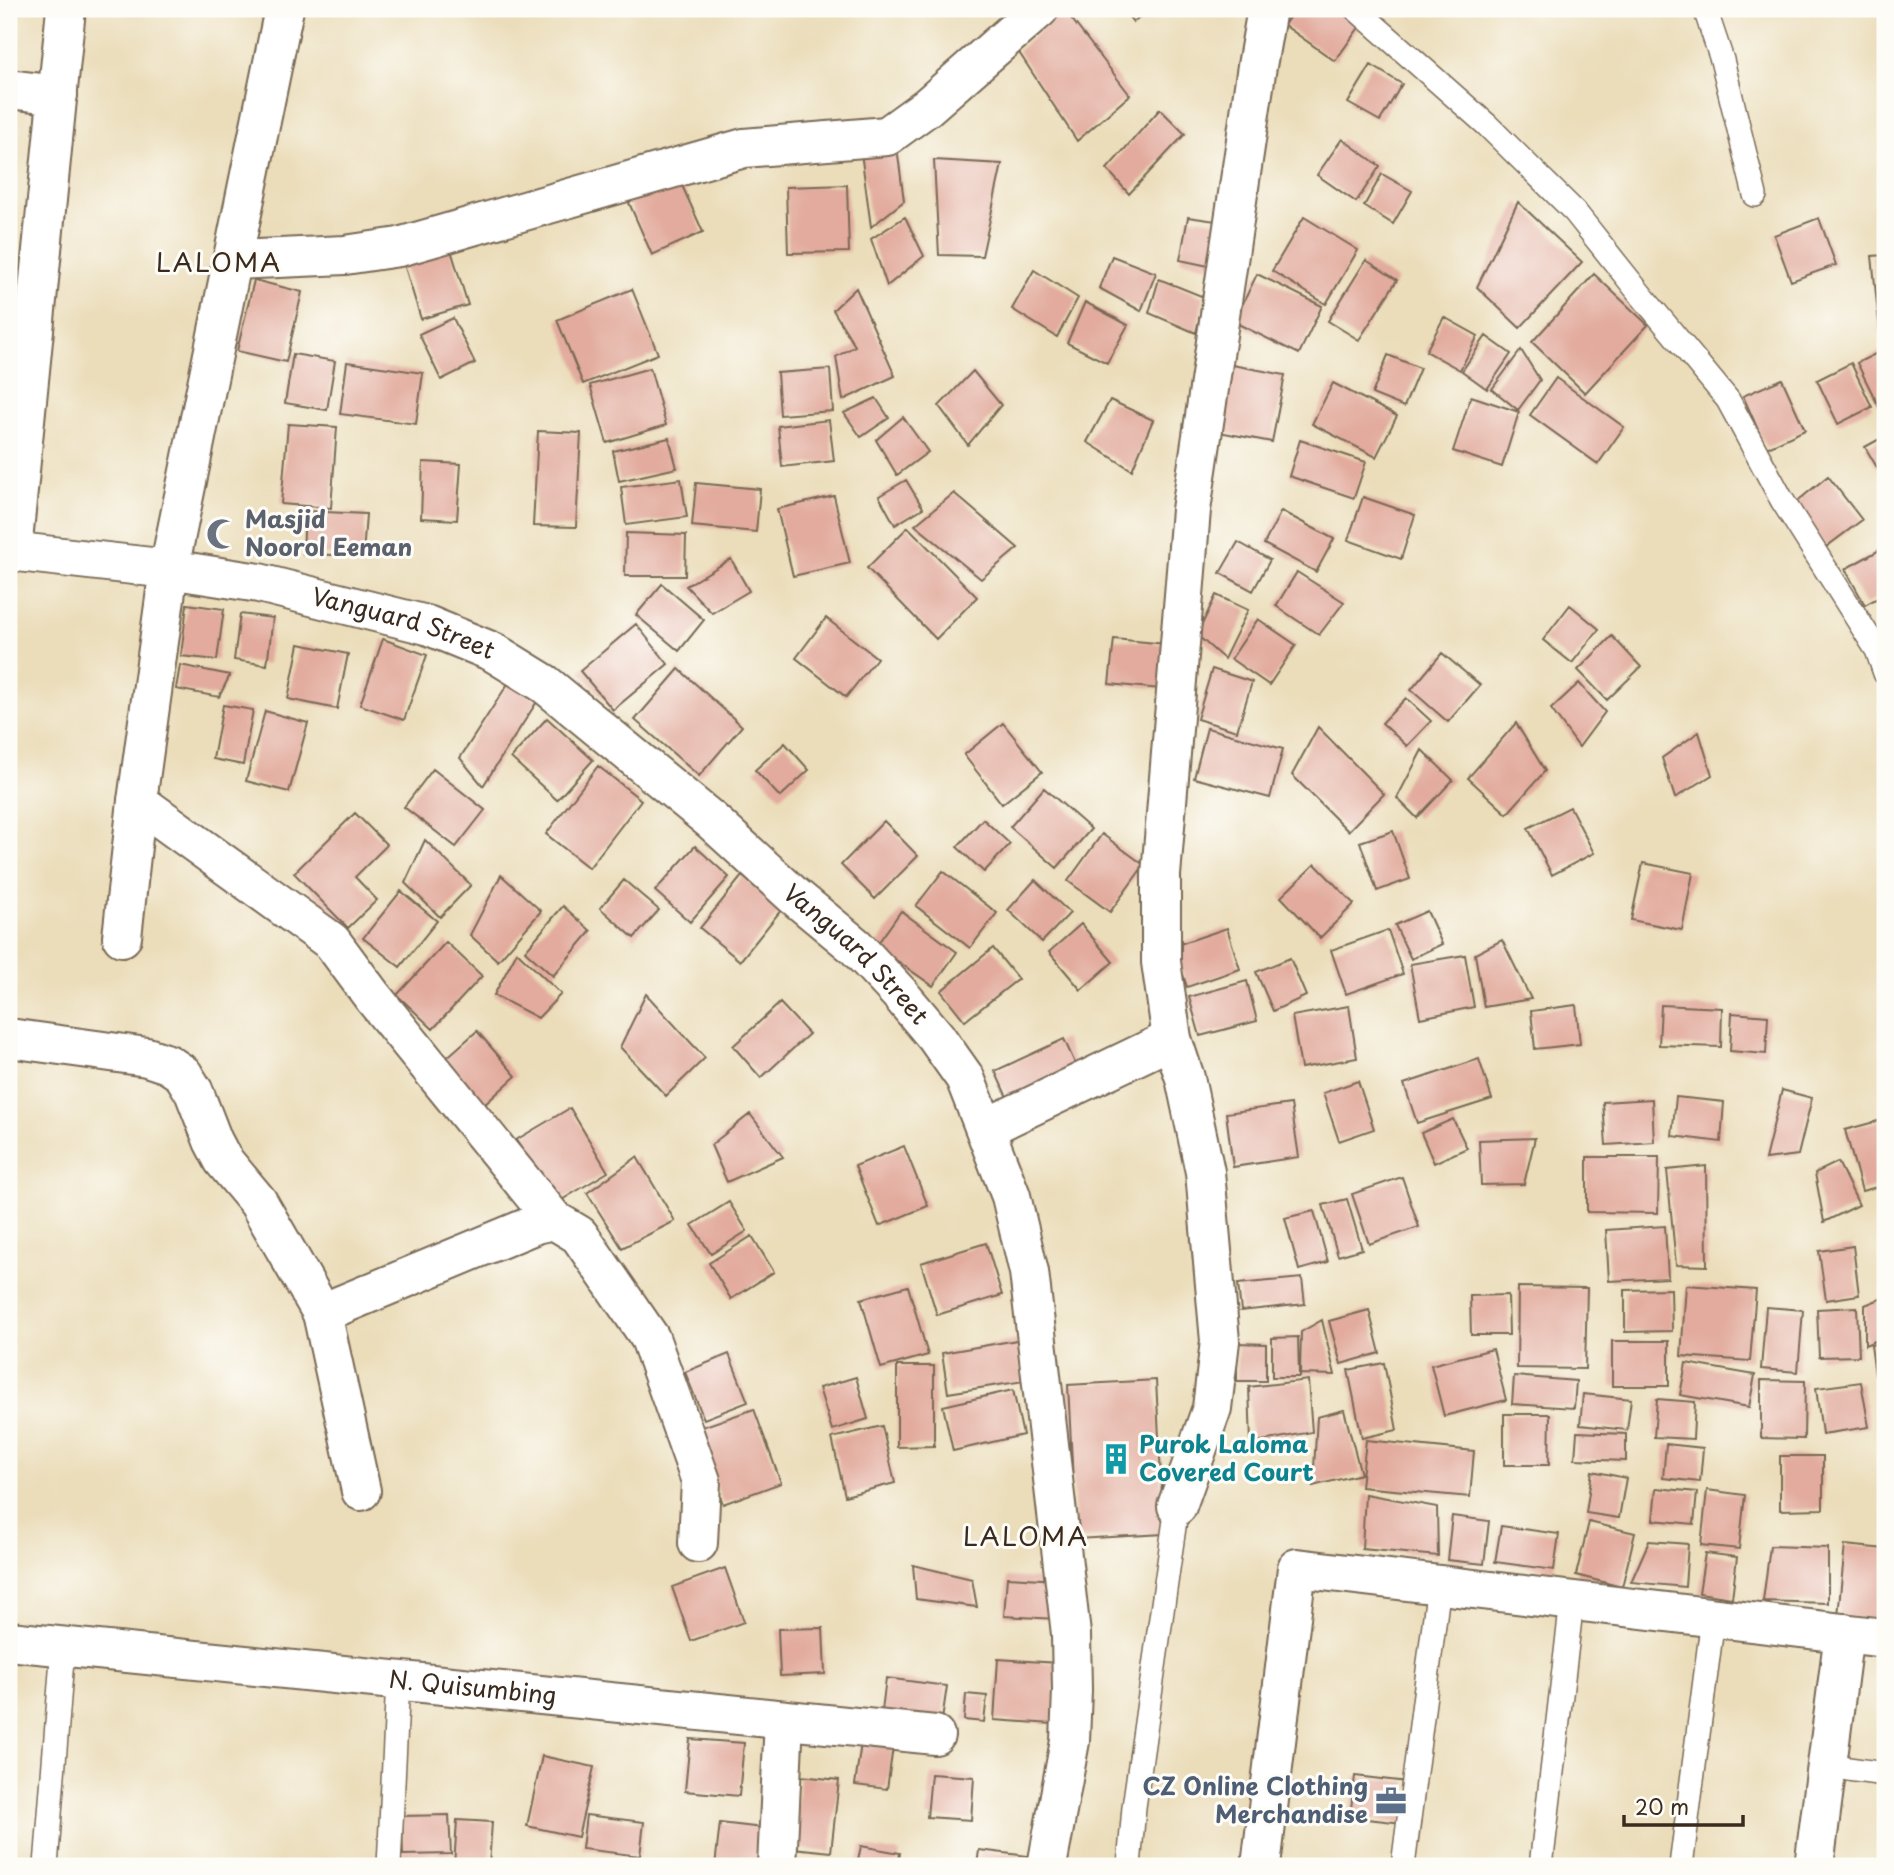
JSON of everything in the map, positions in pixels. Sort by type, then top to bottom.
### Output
[{"type":"street","points":[[10,551],[66,9]]},
{"type":"street","points":[[122,937],[137,801],[169,569],[284,9]]},
{"type":"street","points":[[233,260],[345,255],[399,247],[744,148],[887,136],[927,107],[1039,9]]},
{"type":"street","points":[[1177,1506],[1213,1408],[1220,1341],[1205,1172],[1185,1077],[1172,1039],[1161,962],[1161,875],[1191,510],[1267,9]]},
{"type":"street","points":[[9,89],[58,95]]},
{"type":"street","name":"Vanguard Street","points":[[10,551],[169,569],[259,583],[426,625],[493,652],[545,684],[712,821],[792,894],[856,947],[936,1037],[965,1078],[986,1128],[1011,1196],[1028,1272],[1071,1634],[1070,1741],[1047,1866]]},
{"type":"street","points":[[137,801],[332,942],[372,996],[554,1220],[579,1235],[650,1338],[701,1481],[698,1543]]},
{"type":"street","points":[[9,1038],[147,1057],[168,1064],[183,1074],[194,1092],[223,1160],[258,1202],[322,1313],[361,1490]]},
{"type":"street","points":[[986,1128],[1172,1039]]},
{"type":"street","points":[[322,1313],[536,1224],[554,1220]]},
{"type":"street","points":[[1261,1866],[1297,1568],[1885,1639]]},
{"type":"street","points":[[1814,1866],[1843,1633]]},
{"type":"street","name":"N. Quisumbing","points":[[9,1641],[935,1735]]},
{"type":"street","points":[[777,1866],[785,1720]]},
{"type":"lane","points":[[1356,9],[1487,125],[1575,212],[1728,400],[1782,500],[1877,650],[1885,673]]},
{"type":"lane","points":[[1705,9],[1722,60],[1755,195]]},
{"type":"lane","points":[[1129,1866],[1136,1793],[1177,1506]]},
{"type":"lane","points":[[1404,1866],[1439,1584]]},
{"type":"lane","points":[[1541,1866],[1572,1601]]},
{"type":"lane","points":[[1681,1866],[1713,1618]]},
{"type":"lane","points":[[46,1866],[62,1646]]},
{"type":"lane","points":[[389,1866],[398,1680]]},
{"type":"lane","points":[[1826,1766],[1885,1774]]},
{"type":"building","points":[[1064,9],[1130,95],[1077,141],[1018,51]]},
{"type":"building","points":[[1123,9],[1150,9],[1133,22]]},
{"type":"building","points":[[1295,9],[1336,9],[1360,26],[1335,61],[1284,25]]},
{"type":"building","points":[[1371,65],[1402,84],[1380,121],[1348,103]]},
{"type":"building","points":[[1160,109],[1185,134],[1129,194],[1107,169]]},
{"type":"building","points":[[1342,139],[1380,166],[1356,202],[1317,175]]},
{"type":"building","points":[[860,145],[897,147],[904,201],[871,227]]},
{"type":"building","points":[[934,160],[1002,164],[982,256],[939,255]]},
{"type":"building","points":[[676,172],[703,232],[652,255],[626,196]]},
{"type":"building","points":[[1382,174],[1412,191],[1393,224],[1364,206]]},
{"type":"building","points":[[847,185],[849,252],[788,253],[786,187]]},
{"type":"building","points":[[1518,202],[1582,262],[1520,328],[1477,287]]},
{"type":"building","points":[[905,217],[924,256],[887,286],[871,239]]},
{"type":"building","points":[[1188,217],[1223,222],[1218,268],[1180,260]]},
{"type":"building","points":[[1304,217],[1358,250],[1326,304],[1272,271]]},
{"type":"building","points":[[1819,218],[1836,265],[1791,281],[1774,235]]},
{"type":"building","points":[[451,250],[468,305],[421,319],[404,264]]},
{"type":"building","points":[[1885,255],[1885,333],[1880,333],[1872,256]]},
{"type":"building","points":[[1112,256],[1156,273],[1141,311],[1099,288]]},
{"type":"building","points":[[1366,260],[1397,280],[1359,340],[1328,321]]},
{"type":"building","points":[[1034,270],[1078,298],[1057,337],[1012,309]]},
{"type":"building","points":[[1257,274],[1322,306],[1299,354],[1234,322]]},
{"type":"building","points":[[1594,274],[1648,325],[1585,393],[1532,342]]},
{"type":"building","points":[[1159,279],[1204,297],[1196,333],[1149,313]]},
{"type":"building","points":[[254,280],[302,292],[286,362],[237,351]]},
{"type":"building","points":[[856,288],[895,376],[843,400],[836,357],[855,346],[833,310]]},
{"type":"building","points":[[632,289],[658,354],[583,384],[557,320]]},
{"type":"building","points":[[1085,302],[1128,325],[1107,363],[1067,343]]},
{"type":"building","points":[[1444,317],[1478,336],[1460,370],[1426,351]]},
{"type":"building","points":[[453,318],[475,363],[441,380],[419,334]]},
{"type":"building","points":[[1486,336],[1511,354],[1487,389],[1462,371]]},
{"type":"building","points":[[1885,349],[1885,419],[1857,363]]},
{"type":"building","points":[[1521,350],[1540,380],[1518,410],[1492,389]]},
{"type":"building","points":[[293,354],[335,361],[327,410],[285,403]]},
{"type":"building","points":[[1388,355],[1420,368],[1404,407],[1372,394]]},
{"type":"building","points":[[347,362],[423,373],[416,424],[340,414]]},
{"type":"building","points":[[1851,363],[1872,407],[1838,424],[1817,380]]},
{"type":"building","points":[[1232,365],[1285,375],[1272,442],[1219,432]]},
{"type":"building","points":[[650,368],[666,425],[607,443],[590,385]]},
{"type":"building","points":[[830,369],[833,411],[780,415],[777,373]]},
{"type":"building","points":[[973,371],[1001,405],[968,445],[939,406]]},
{"type":"building","points":[[1556,378],[1624,427],[1598,464],[1530,415]]},
{"type":"building","points":[[1782,379],[1805,430],[1766,448],[1743,396]]},
{"type":"building","points":[[1333,383],[1397,416],[1376,457],[1312,424]]},
{"type":"building","points":[[1471,396],[1519,412],[1502,467],[1453,451]]},
{"type":"building","points":[[876,398],[889,418],[861,437],[844,413]]},
{"type":"building","points":[[1110,400],[1153,420],[1132,470],[1087,442]]},
{"type":"building","points":[[903,417],[928,452],[897,475],[876,440]]},
{"type":"building","points":[[829,420],[834,461],[782,467],[778,426]]},
{"type":"building","points":[[288,424],[337,427],[331,508],[281,504]]},
{"type":"building","points":[[538,431],[581,433],[576,527],[533,526]]},
{"type":"building","points":[[1885,436],[1885,481],[1865,447]]},
{"type":"building","points":[[669,438],[677,468],[619,481],[613,451]]},
{"type":"building","points":[[1300,440],[1366,462],[1354,498],[1289,476]]},
{"type":"building","points":[[423,462],[461,464],[457,520],[421,518]]},
{"type":"building","points":[[1828,476],[1862,520],[1826,547],[1794,504]]},
{"type":"building","points":[[681,479],[687,517],[626,525],[621,487]]},
{"type":"building","points":[[906,480],[923,508],[895,525],[879,496]]},
{"type":"building","points":[[696,483],[760,489],[756,532],[692,526]]},
{"type":"building","points":[[954,493],[1018,548],[981,579],[915,525]]},
{"type":"building","points":[[834,496],[850,563],[793,576],[777,509]]},
{"type":"building","points":[[1363,497],[1415,515],[1401,559],[1348,540]]},
{"type":"building","points":[[305,511],[366,514],[363,556],[303,554]]},
{"type":"building","points":[[1281,511],[1334,539],[1316,572],[1264,544]]},
{"type":"building","points":[[908,527],[977,597],[936,639],[867,568]]},
{"type":"building","points":[[626,533],[686,535],[685,576],[625,576]]},
{"type":"building","points":[[1238,542],[1270,560],[1253,591],[1220,573]]},
{"type":"building","points":[[1885,547],[1885,594],[1865,605],[1845,569]]},
{"type":"building","points":[[731,559],[749,591],[712,613],[686,586]]},
{"type":"building","points":[[1297,572],[1344,602],[1319,635],[1276,606]]},
{"type":"building","points":[[662,584],[704,620],[679,651],[636,615]]},
{"type":"building","points":[[1216,595],[1248,610],[1224,659],[1197,635]]},
{"type":"building","points":[[187,604],[224,609],[217,660],[181,656]]},
{"type":"building","points":[[1570,605],[1599,629],[1572,663],[1543,640]]},
{"type":"building","points":[[240,614],[273,618],[267,665],[234,660]]},
{"type":"building","points":[[826,618],[877,658],[846,697],[796,658]]},
{"type":"building","points":[[1258,619],[1296,645],[1269,685],[1231,659]]},
{"type":"building","points":[[636,624],[668,664],[613,710],[580,671]]},
{"type":"building","points":[[1612,636],[1641,667],[1607,700],[1578,670]]},
{"type":"building","points":[[383,639],[427,655],[404,720],[360,705]]},
{"type":"building","points":[[1114,639],[1166,644],[1161,689],[1109,684]]},
{"type":"building","points":[[299,644],[348,654],[337,709],[288,699]]},
{"type":"building","points":[[1442,653],[1480,685],[1448,722],[1411,690]]},
{"type":"building","points":[[180,665],[230,675],[219,697],[176,689]]},
{"type":"building","points":[[679,669],[742,726],[699,776],[635,720]]},
{"type":"building","points":[[1212,669],[1252,682],[1237,731],[1197,719]]},
{"type":"building","points":[[509,682],[538,700],[483,786],[460,758]]},
{"type":"building","points":[[1579,683],[1605,712],[1579,747],[1551,709]]},
{"type":"building","points":[[1406,698],[1431,721],[1407,746],[1382,723]]},
{"type":"building","points":[[223,705],[253,710],[243,765],[213,759]]},
{"type":"building","points":[[265,711],[308,723],[289,792],[246,781]]},
{"type":"building","points":[[547,718],[593,760],[557,800],[511,758]]},
{"type":"building","points":[[1003,723],[1042,772],[1002,804],[964,755]]},
{"type":"building","points":[[1516,723],[1545,771],[1507,814],[1468,778]]},
{"type":"building","points":[[1318,727],[1384,794],[1348,831],[1292,775]]},
{"type":"building","points":[[1207,728],[1283,749],[1270,798],[1194,778]]},
{"type":"building","points":[[1699,732],[1712,775],[1675,798],[1662,758]]},
{"type":"building","points":[[785,743],[809,770],[780,797],[755,770]]},
{"type":"building","points":[[1422,750],[1453,780],[1417,818],[1397,798]]},
{"type":"building","points":[[598,766],[641,800],[589,868],[546,834]]},
{"type":"building","points":[[433,769],[485,810],[456,847],[404,807]]},
{"type":"building","points":[[1044,788],[1091,829],[1057,868],[1010,827]]},
{"type":"building","points":[[1570,807],[1594,853],[1552,875],[1528,828]]},
{"type":"building","points":[[355,813],[387,845],[355,877],[377,900],[348,928],[294,873]]},
{"type":"building","points":[[983,819],[1010,844],[984,872],[957,847]]},
{"type":"building","points":[[884,821],[918,856],[875,899],[841,865]]},
{"type":"building","points":[[1393,831],[1410,879],[1377,891],[1360,842]]},
{"type":"building","points":[[1102,834],[1144,865],[1110,912],[1068,881]]},
{"type":"building","points":[[425,840],[471,885],[440,917],[405,883]]},
{"type":"building","points":[[695,846],[729,877],[690,922],[655,891]]},
{"type":"building","points":[[1643,863],[1693,873],[1682,930],[1631,920]]},
{"type":"building","points":[[1315,864],[1354,904],[1320,938],[1281,897]]},
{"type":"building","points":[[943,871],[997,913],[970,948],[916,906]]},
{"type":"building","points":[[501,875],[541,911],[498,961],[470,935]]},
{"type":"building","points":[[742,876],[782,909],[740,961],[700,928]]},
{"type":"building","points":[[624,880],[659,910],[634,938],[600,908]]},
{"type":"building","points":[[1035,880],[1070,913],[1042,942],[1008,910]]},
{"type":"building","points":[[401,891],[437,921],[400,967],[363,938]]},
{"type":"building","points":[[563,906],[591,931],[553,976],[525,951]]},
{"type":"building","points":[[901,911],[957,952],[933,986],[876,946]]},
{"type":"building","points":[[1427,911],[1442,944],[1411,959],[1395,925]]},
{"type":"building","points":[[1081,924],[1113,962],[1081,990],[1049,952]]},
{"type":"building","points":[[1227,928],[1240,969],[1187,987],[1174,946]]},
{"type":"building","points":[[1388,930],[1403,974],[1346,994],[1331,950]]},
{"type":"building","points":[[1502,940],[1531,999],[1484,1007],[1475,954]]},
{"type":"building","points":[[446,942],[482,976],[433,1029],[397,995]]},
{"type":"building","points":[[993,948],[1018,979],[965,1021],[941,991]]},
{"type":"building","points":[[517,952],[561,994],[538,1018],[494,995]]},
{"type":"building","points":[[1465,955],[1474,1007],[1420,1018],[1410,964]]},
{"type":"building","points":[[1290,958],[1306,996],[1273,1011],[1256,972]]},
{"type":"building","points":[[1247,981],[1257,1021],[1200,1036],[1189,997]]},
{"type":"building","points":[[646,994],[705,1058],[666,1096],[620,1047]]},
{"type":"building","points":[[780,1003],[809,1034],[761,1078],[733,1046]]},
{"type":"building","points":[[1576,1005],[1580,1044],[1535,1049],[1531,1011]]},
{"type":"building","points":[[1661,1005],[1722,1008],[1721,1047],[1659,1045]]},
{"type":"building","points":[[1349,1006],[1357,1058],[1301,1068],[1292,1016]]},
{"type":"building","points":[[1732,1013],[1768,1016],[1766,1054],[1730,1051]]},
{"type":"building","points":[[477,1031],[516,1076],[483,1106],[444,1060]]},
{"type":"building","points":[[1064,1039],[1079,1072],[1010,1104],[995,1071]]},
{"type":"building","points":[[1479,1059],[1492,1099],[1417,1123],[1404,1084]]},
{"type":"building","points":[[1358,1081],[1374,1129],[1339,1141],[1323,1093]]},
{"type":"building","points":[[1782,1090],[1812,1098],[1798,1155],[1765,1159]]},
{"type":"building","points":[[1676,1097],[1724,1102],[1721,1142],[1672,1136]]},
{"type":"building","points":[[1652,1099],[1654,1142],[1606,1145],[1603,1102]]},
{"type":"building","points":[[1291,1104],[1299,1157],[1233,1167],[1226,1113]]},
{"type":"building","points":[[570,1108],[608,1172],[555,1204],[516,1140]]},
{"type":"building","points":[[750,1114],[783,1157],[727,1182],[711,1145]]},
{"type":"building","points":[[1453,1119],[1467,1148],[1434,1163],[1421,1133]]},
{"type":"building","points":[[1885,1119],[1885,1185],[1862,1191],[1845,1130]]},
{"type":"building","points":[[1535,1138],[1524,1184],[1481,1185],[1479,1140]]},
{"type":"building","points":[[904,1146],[928,1206],[879,1226],[855,1166]]},
{"type":"building","points":[[637,1157],[675,1221],[622,1248],[587,1193]]},
{"type":"building","points":[[1587,1157],[1659,1157],[1658,1213],[1587,1212]]},
{"type":"building","points":[[1838,1162],[1859,1205],[1824,1222],[1815,1173]]},
{"type":"building","points":[[1706,1166],[1707,1266],[1676,1265],[1667,1170]]},
{"type":"building","points":[[1402,1177],[1419,1227],[1369,1244],[1352,1194]]},
{"type":"building","points":[[1347,1199],[1362,1249],[1338,1256],[1323,1205]]},
{"type":"building","points":[[729,1202],[747,1231],[711,1254],[692,1225]]},
{"type":"building","points":[[1314,1211],[1328,1262],[1299,1270],[1285,1218]]},
{"type":"building","points":[[1665,1226],[1668,1278],[1609,1281],[1606,1230]]},
{"type":"building","points":[[752,1236],[774,1272],[731,1299],[709,1263]]},
{"type":"building","points":[[986,1243],[1002,1295],[937,1315],[921,1263]]},
{"type":"building","points":[[1853,1246],[1859,1295],[1826,1300],[1819,1251]]},
{"type":"building","points":[[1302,1278],[1305,1304],[1241,1311],[1238,1284]]},
{"type":"building","points":[[1686,1285],[1756,1290],[1750,1361],[1681,1356]]},
{"type":"building","points":[[908,1286],[928,1355],[881,1368],[861,1299]]},
{"type":"building","points":[[1518,1287],[1587,1288],[1585,1369],[1517,1368]]},
{"type":"building","points":[[1671,1289],[1672,1331],[1625,1332],[1625,1290]]},
{"type":"building","points":[[1508,1295],[1509,1335],[1471,1335],[1470,1296]]},
{"type":"building","points":[[1885,1297],[1885,1337],[1865,1345],[1865,1305]]},
{"type":"building","points":[[1766,1307],[1803,1310],[1798,1372],[1761,1369]]},
{"type":"building","points":[[1857,1307],[1859,1356],[1819,1357],[1817,1309]]},
{"type":"building","points":[[1369,1310],[1380,1353],[1341,1364],[1329,1321]]},
{"type":"building","points":[[1322,1320],[1335,1375],[1300,1374],[1301,1332]]},
{"type":"building","points":[[1298,1337],[1299,1377],[1272,1377],[1272,1338]]},
{"type":"building","points":[[1017,1340],[1024,1381],[948,1393],[942,1353]]},
{"type":"building","points":[[1612,1341],[1669,1341],[1669,1386],[1612,1386]]},
{"type":"building","points":[[1885,1342],[1885,1374],[1875,1375],[1871,1345]]},
{"type":"building","points":[[1237,1343],[1266,1344],[1266,1381],[1237,1381]]},
{"type":"building","points":[[1493,1349],[1506,1400],[1444,1416],[1431,1365]]},
{"type":"building","points":[[729,1354],[748,1402],[704,1419],[685,1372]]},
{"type":"building","points":[[1384,1363],[1397,1430],[1362,1438],[1348,1370]]},
{"type":"building","points":[[1686,1363],[1755,1375],[1749,1407],[1680,1395]]},
{"type":"building","points":[[897,1366],[934,1366],[934,1446],[897,1447]]},
{"type":"building","points":[[1514,1376],[1576,1381],[1574,1408],[1512,1404]]},
{"type":"building","points":[[856,1377],[868,1419],[832,1430],[819,1388]]},
{"type":"building","name":"Purok Laloma Covered Court","points":[[1156,1380],[1164,1534],[1076,1539],[1068,1385]]},
{"type":"building","points":[[1308,1380],[1312,1432],[1251,1443],[1249,1387]]},
{"type":"building","points":[[1761,1380],[1805,1381],[1804,1439],[1761,1438]]},
{"type":"building","points":[[1861,1382],[1869,1427],[1822,1434],[1816,1388]]},
{"type":"building","points":[[1013,1390],[1023,1435],[953,1451],[943,1406]]},
{"type":"building","points":[[1583,1394],[1631,1399],[1627,1430],[1580,1425]]},
{"type":"building","points":[[1657,1399],[1695,1402],[1693,1439],[1654,1437]]},
{"type":"building","points":[[754,1409],[781,1483],[723,1504],[696,1429]]},
{"type":"building","points":[[1344,1410],[1361,1474],[1313,1486],[1317,1417]]},
{"type":"building","points":[[1504,1414],[1550,1414],[1549,1465],[1504,1465]]},
{"type":"building","points":[[882,1426],[895,1483],[845,1496],[832,1438]]},
{"type":"building","points":[[1577,1432],[1626,1434],[1626,1461],[1575,1459]]},
{"type":"building","points":[[1366,1440],[1474,1451],[1470,1497],[1361,1487]]},
{"type":"building","points":[[1666,1444],[1703,1448],[1700,1482],[1663,1478]]},
{"type":"building","points":[[1780,1456],[1823,1456],[1823,1509],[1780,1510]]},
{"type":"building","points":[[1592,1471],[1626,1478],[1619,1518],[1586,1513]]},
{"type":"building","points":[[1656,1488],[1697,1492],[1694,1524],[1653,1520]]},
{"type":"building","points":[[1707,1490],[1745,1495],[1739,1549],[1701,1545]]},
{"type":"building","points":[[1365,1494],[1437,1507],[1438,1556],[1362,1549]]},
{"type":"building","points":[[1452,1516],[1489,1521],[1484,1564],[1447,1560]]},
{"type":"building","points":[[1589,1522],[1635,1533],[1622,1587],[1576,1575]]},
{"type":"building","points":[[1501,1526],[1559,1534],[1554,1570],[1495,1562]]},
{"type":"building","points":[[1649,1541],[1688,1544],[1685,1587],[1631,1582]]},
{"type":"building","points":[[1845,1545],[1885,1549],[1885,1621],[1838,1616]]},
{"type":"building","points":[[1770,1546],[1828,1548],[1828,1603],[1763,1601]]},
{"type":"building","points":[[1705,1553],[1737,1557],[1732,1598],[1699,1593]]},
{"type":"building","points":[[913,1565],[972,1579],[977,1607],[916,1599]]},
{"type":"building","points":[[725,1568],[744,1622],[691,1641],[672,1587]]},
{"type":"building","points":[[1007,1577],[1058,1580],[1056,1619],[1004,1616]]},
{"type":"building","points":[[823,1628],[825,1674],[780,1676],[778,1629]]},
{"type":"building","points":[[998,1659],[1058,1663],[1053,1724],[994,1720]]},
{"type":"building","points":[[886,1678],[947,1686],[941,1727],[881,1719]]},
{"type":"building","points":[[966,1694],[987,1696],[984,1722],[964,1720]]},
{"type":"building","points":[[862,1736],[894,1740],[887,1789],[855,1785]]},
{"type":"building","points":[[690,1739],[744,1743],[739,1796],[685,1791]]},
{"type":"building","points":[[542,1756],[594,1767],[578,1837],[527,1826]]},
{"type":"building","points":[[931,1774],[974,1777],[971,1820],[927,1817]]},
{"type":"building","points":[[800,1776],[839,1780],[831,1852],[793,1848]]},
{"type":"building","points":[[1355,1776],[1407,1782],[1402,1823],[1350,1817]]},
{"type":"building","points":[[449,1815],[451,1854],[403,1855],[402,1816]]},
{"type":"building","points":[[586,1815],[644,1822],[640,1856],[582,1849]]},
{"type":"building","points":[[457,1820],[492,1822],[489,1866],[454,1866]]},
{"type":"building","points":[[720,1823],[771,1829],[767,1866],[715,1866]]},
{"type":"building","points":[[861,1846],[900,1853],[898,1866],[857,1866]]},
{"type":"building","points":[[979,1850],[1028,1856],[1025,1866],[977,1866]]},
{"type":"place","name":"Masjid Noorol Eeman","points":[[222,534]]},
{"type":"place","name":"Purok Laloma Covered Court","points":[[1116,1459]]},
{"type":"place","name":"CZ Online Clothing Merchandise","points":[[1391,1801]]},
{"type":"district","name":"LALOMA","points":[[219,263]]},
{"type":"district","name":"LALOMA","points":[[1026,1537]]}]
